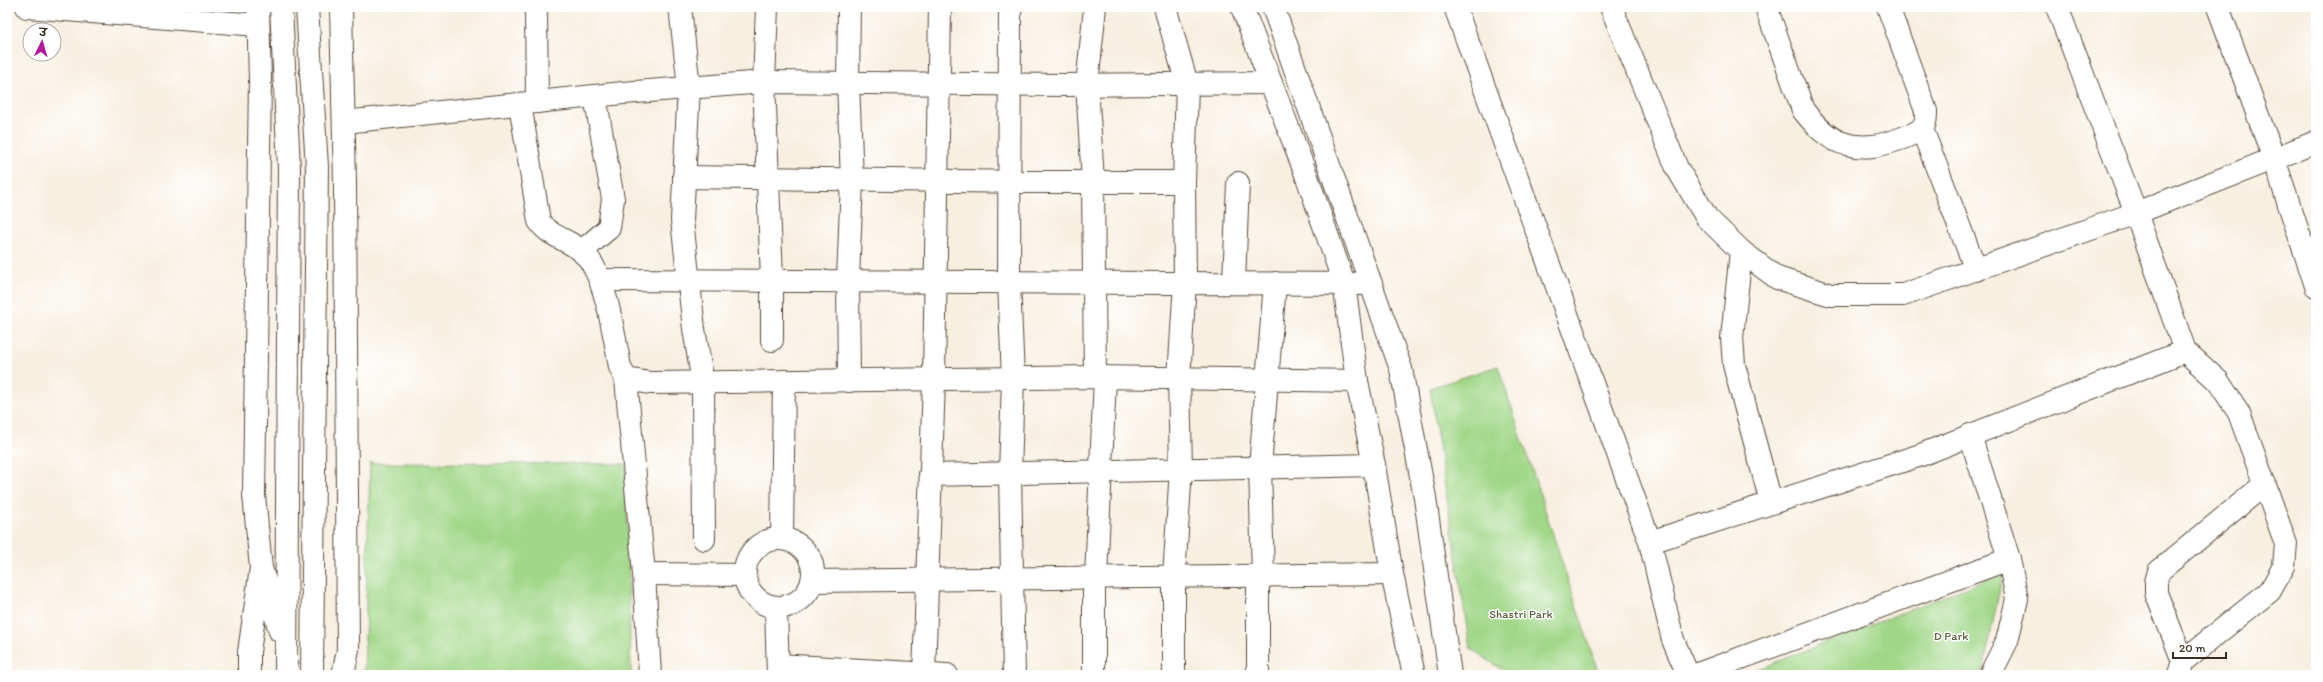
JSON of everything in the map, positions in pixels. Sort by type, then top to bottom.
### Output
[{"type":"main road","points":[[28,7],[258,16],[260,80],[254,495],[261,568],[286,651]]},
{"type":"main road","points":[[281,7],[289,168],[286,675]]},
{"type":"main road","points":[[307,7],[317,167],[312,675]]},
{"type":"main road","points":[[341,7],[344,122],[348,675]]},
{"type":"main road","points":[[536,7],[529,103],[539,220],[549,232],[583,253],[591,261],[601,280],[620,367],[626,379],[644,574],[650,675]]},
{"type":"main road","points":[[680,7],[689,87],[682,220],[694,329],[703,382],[704,539]]},
{"type":"main road","points":[[767,7],[764,82],[772,280],[772,340]]},
{"type":"main road","points":[[849,7],[848,83],[852,180],[848,280],[849,381]]},
{"type":"main road","points":[[924,674],[934,380],[940,7]]},
{"type":"main road","points":[[1010,7],[1009,281],[1013,379],[1010,474],[1014,675]]},
{"type":"main road","points":[[1094,675],[1094,579],[1096,578],[1102,471],[1100,378],[1094,281],[1093,182],[1087,85],[1095,7]]},
{"type":"main road","points":[[1164,7],[1187,84],[1184,182],[1185,282],[1179,378],[1181,469],[1174,577],[1174,675]]},
{"type":"main road","points":[[1242,7],[1307,177],[1344,283],[1357,381],[1374,465],[1392,574],[1414,675]]},
{"type":"main road","points":[[1273,7],[1401,369],[1425,498],[1450,675]]},
{"type":"main road","points":[[1455,7],[1650,542],[1673,640],[1688,675]]},
{"type":"main road","points":[[1611,7],[1677,168],[1707,218],[1742,251],[1777,278],[1831,295],[1903,295],[2136,213],[2316,142]]},
{"type":"main road","points":[[1766,7],[1803,110],[1823,131],[1835,140],[1846,144],[1873,146],[1915,134],[1922,128],[1926,117],[1926,111],[1888,7]]},
{"type":"main road","points":[[2057,7],[2136,213],[2185,351],[2218,381],[2230,396],[2239,413],[2265,484],[2286,544],[2284,566],[2270,591],[2181,668],[2156,593],[2156,582],[2159,571],[2265,484]]},
{"type":"main road","points":[[2218,7],[2274,159],[2316,286]]},
{"type":"main road","points":[[344,122],[689,87],[764,82],[1087,85],[1271,83]]},
{"type":"main road","points":[[583,253],[609,228],[613,199],[595,96]]},
{"type":"main road","points":[[1922,128],[1976,270]]},
{"type":"main road","points":[[684,177],[1010,182],[1184,182]]},
{"type":"main road","points":[[1234,282],[1238,183]]},
{"type":"main road","points":[[1742,251],[1732,338],[1734,365],[1771,502]]},
{"type":"main road","points":[[601,280],[1094,281],[1371,284]]},
{"type":"main road","points":[[1258,675],[1258,583],[1263,576],[1260,467],[1275,283]]},
{"type":"main road","points":[[1650,542],[1918,456],[2185,351]]},
{"type":"main road","points":[[626,379],[650,383],[1100,378],[1357,381]]},
{"type":"main road","points":[[782,540],[784,381]]},
{"type":"main road","points":[[1970,435],[2009,559],[2017,599],[2007,641],[1990,675]]},
{"type":"main road","points":[[930,475],[1374,465]]},
{"type":"main road","points":[[782,540],[791,542],[806,553],[813,571],[812,581],[802,598],[795,604],[776,607],[766,605],[755,597],[747,585],[744,575],[745,566],[755,549],[767,542],[782,540]]},
{"type":"main road","points":[[1695,675],[2009,559]]},
{"type":"main road","points":[[249,675],[249,652],[261,568]]},
{"type":"main road","points":[[644,574],[744,575]]},
{"type":"main road","points":[[812,581],[1392,574]]},
{"type":"main road","points":[[776,607],[778,670],[947,675]]},
{"type":"main road","points":[[342,675],[348,649]]},
{"type":"green space","name":"Shastri Park","points":[[1498,366],[1599,675],[1510,675],[1470,648],[1430,388]]},
{"type":"green space","points":[[370,463],[626,464],[631,675],[364,675]]},
{"type":"green space","name":"D Park","points":[[2003,573],[1983,671],[1979,675],[1743,675]]}]
